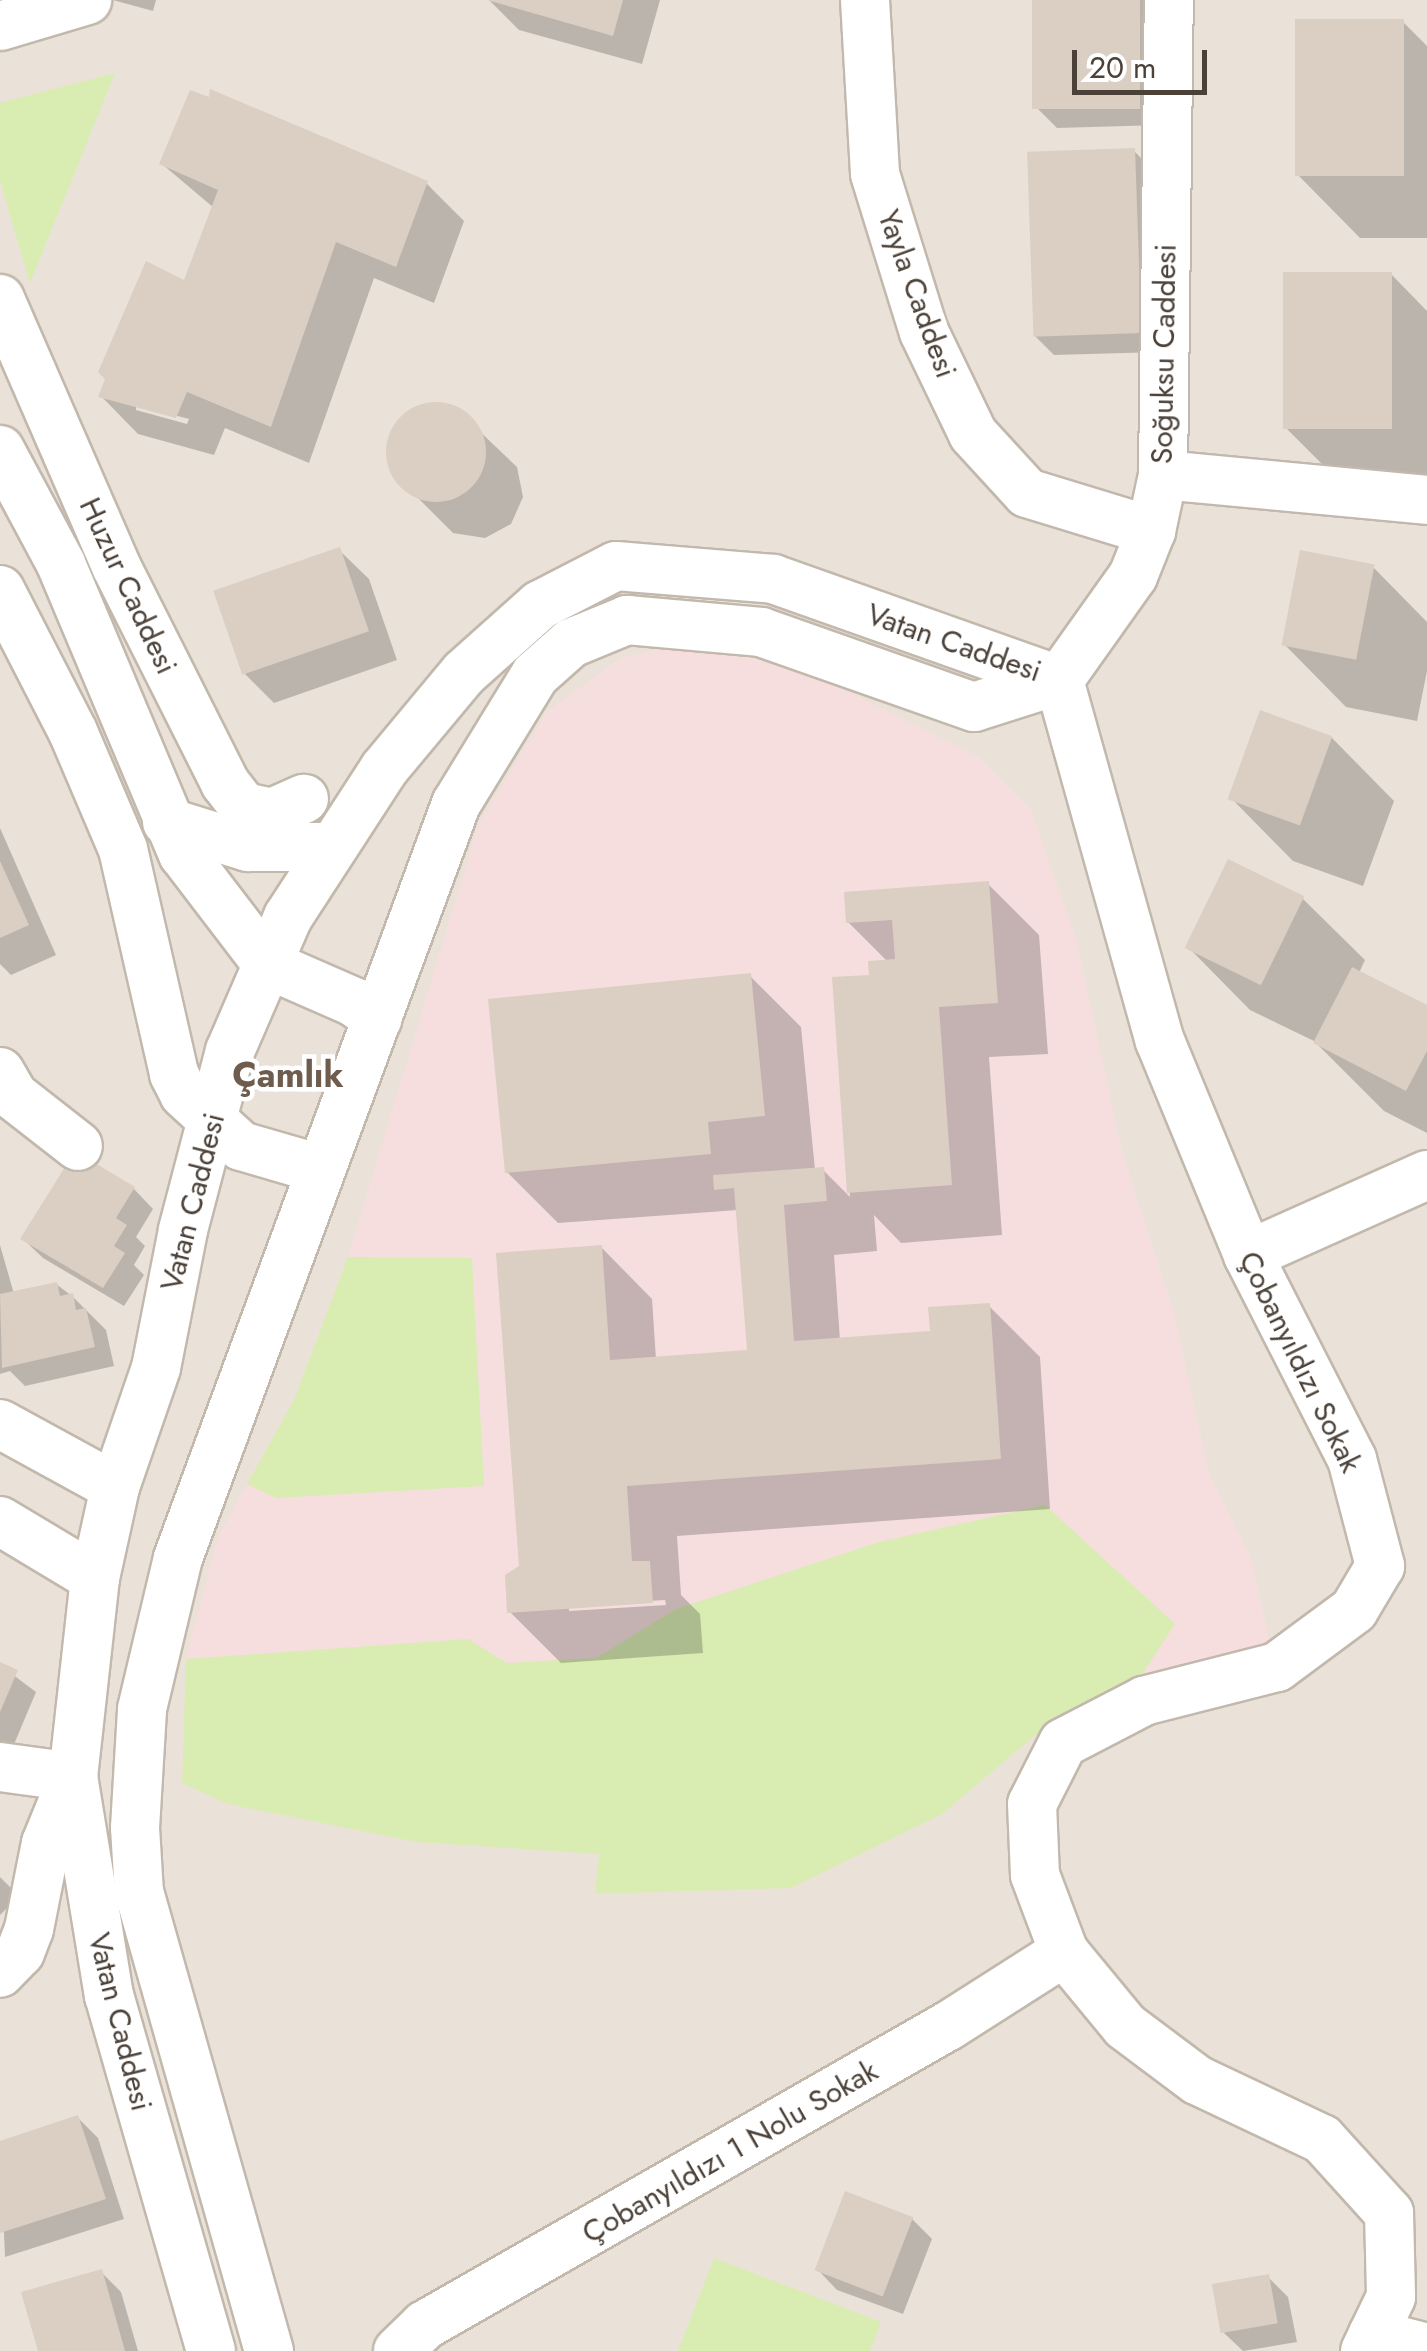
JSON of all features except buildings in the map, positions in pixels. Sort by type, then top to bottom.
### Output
[{"type":"street","points":[[0,26],[86,0]]},
{"type":"street","name":"Yayla Caddesi","points":[[865,0],[875,174],[924,332],[973,434],[1027,493],[1151,532]]},
{"type":"street","name":"Soğuksu Caddesi","points":[[1060,680],[1113,609],[1151,532],[1162,475],[1168,0]]},
{"type":"street","name":"Huzur Caddesi","points":[[0,298],[108,548],[225,783],[244,808],[272,812],[304,799]]},
{"type":"street","name":"Huzur Caddesi","points":[[0,450],[61,564],[183,854],[266,964]]},
{"type":"street","points":[[1162,475],[1427,500]]},
{"type":"street","name":"Vatan Caddesi","points":[[211,2351],[109,1996],[73,1778],[96,1578],[115,1487],[156,1368],[230,1051],[288,916],[384,769],[464,673],[540,605],[616,566],[773,579],[1060,680]]},
{"type":"street","points":[[0,590],[73,732],[123,848],[174,1074],[184,1094],[240,1146],[320,1168]]},
{"type":"street","name":"Vatan Caddesi","points":[[268,2351],[138,1893],[136,1764],[151,1650],[178,1558],[456,804],[535,675],[571,643],[627,620],[761,632],[974,707],[1060,680]]},
{"type":"street","name":"Çobanyıldızı Sokak","points":[[1060,680],[1160,1042],[1248,1256],[1352,1459],[1380,1566],[1354,1610],[1276,1668],[1144,1701],[1064,1743],[1032,1804],[1035,1875],[1064,1952],[1125,2026],[1197,2080],[1322,2140],[1389,2213],[1391,2297],[1369,2342]]},
{"type":"street","points":[[167,822],[248,847],[334,847]]},
{"type":"street","points":[[266,964],[354,1002],[376,1019]]},
{"type":"street","points":[[0,1072],[14,1096],[78,1146]]},
{"type":"street","points":[[1248,1256],[1427,1174]]},
{"type":"street","points":[[0,1424],[115,1487]]},
{"type":"street","points":[[0,1521],[96,1578]]},
{"type":"street","points":[[0,1766],[73,1778],[46,1843],[29,1929],[20,1952],[0,1972]]},
{"type":"street","name":"Çobanyıldızı 1 Nolu Sokak","points":[[398,2351],[425,2325],[948,2026],[1064,1952]]},
{"type":"street","points":[[1369,2342],[1427,2348]]},
{"type":"shaded area","points":[[0,0],[1427,0],[1427,2351],[0,2351]]},
{"type":"shaded area","points":[[681,644],[770,653],[978,757],[1031,810],[1076,939],[1122,1151],[1174,1313],[1209,1474],[1251,1559],[1271,1647],[1135,1685],[1044,1728],[942,1814],[791,1888],[595,1894],[599,1854],[417,1842],[228,1804],[182,1783],[186,1659],[218,1537],[294,1400],[348,1257],[479,823],[547,712],[621,658]]},
{"type":"green space","points":[[115,73],[30,283],[0,181],[0,103]]},
{"type":"green space","points":[[348,1257],[472,1258],[484,1486],[276,1498],[247,1484],[294,1400]]},
{"type":"green space","points":[[1045,1505],[1175,1624],[1135,1685],[1044,1728],[942,1814],[791,1888],[595,1894],[599,1854],[417,1842],[228,1804],[182,1783],[186,1659],[468,1639],[507,1663],[596,1658],[676,1609],[879,1542]]},
{"type":"green space","points":[[714,2258],[881,2322],[870,2351],[678,2351]]},
{"type":"district","name":"Çamlık","points":[[288,1075]]}]
